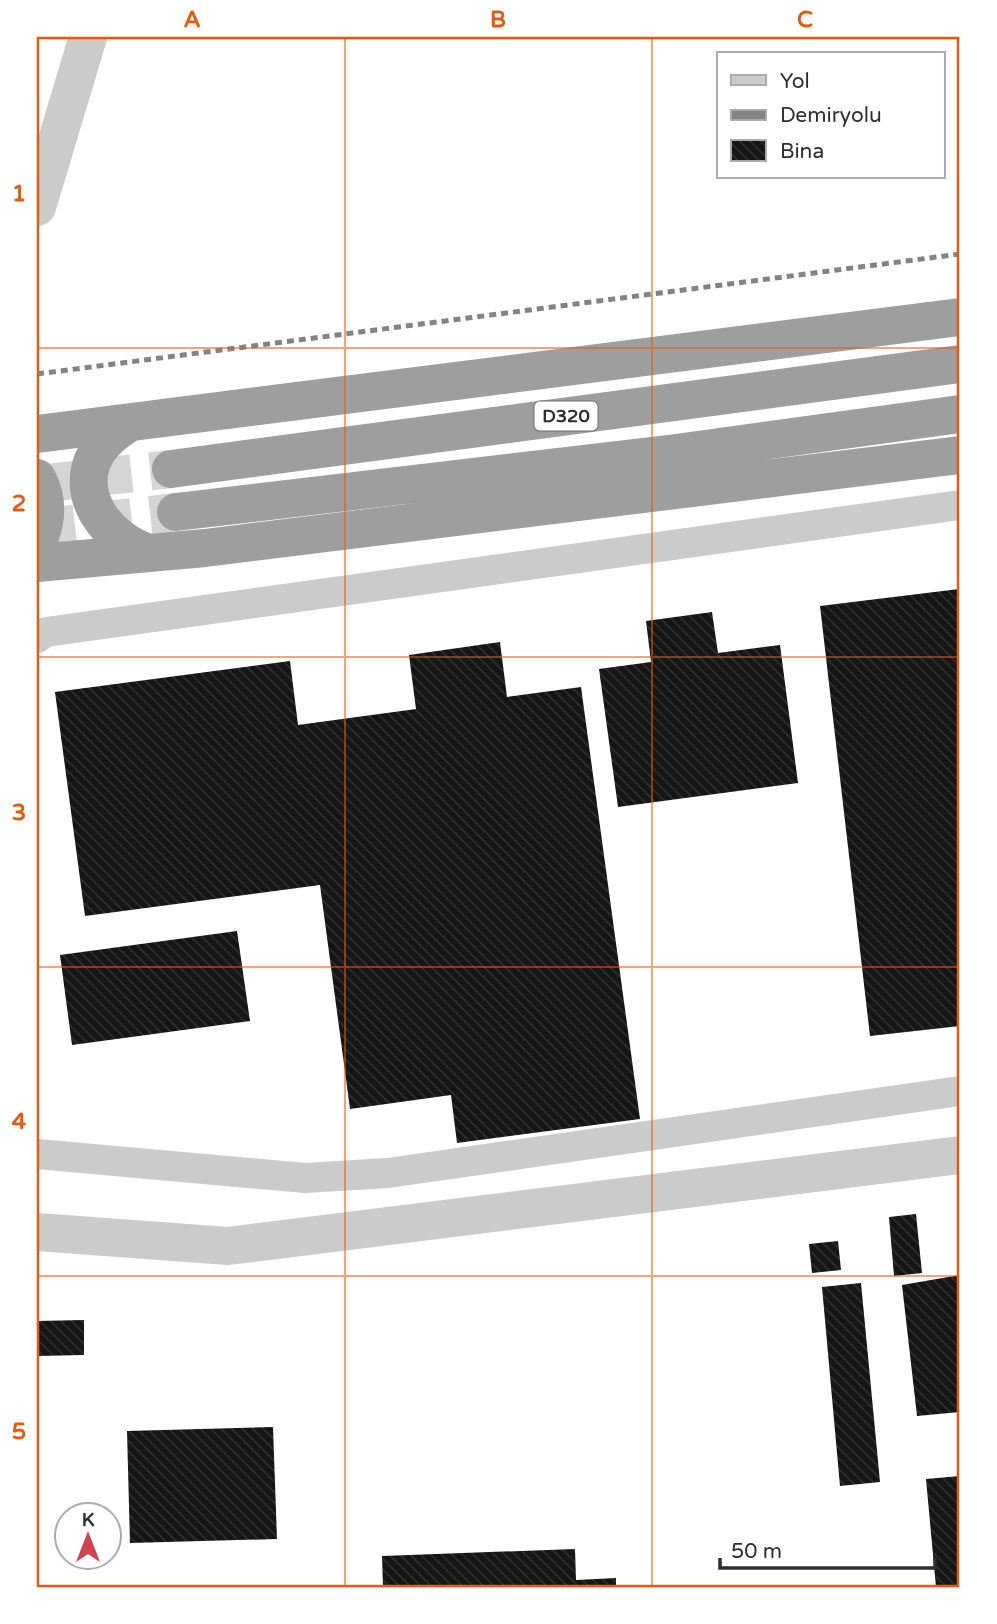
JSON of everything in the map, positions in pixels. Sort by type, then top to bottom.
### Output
[{"type":"highway","points":[[37,434],[960,317]]},
{"type":"highway","name":"D320","points":[[171,469],[960,364]]},
{"type":"highway","points":[[176,512],[676,453],[960,414]]},
{"type":"highway","points":[[129,422],[109,437],[97,452],[90,468],[88,488],[99,516],[110,530],[137,550],[149,553]]},
{"type":"highway","points":[[37,563],[205,548],[960,455]]},
{"type":"highway","points":[[37,478],[42,486],[46,508],[44,529],[37,544]]},
{"type":"street","points":[[37,207],[88,37]]},
{"type":"street","points":[[37,638],[46,632],[960,505]]},
{"type":"street","points":[[37,1154],[304,1178],[388,1173],[960,1091]]},
{"type":"street","points":[[37,1232],[228,1247],[960,1154]]},
{"type":"building","points":[[959,589],[960,1026],[870,1036],[820,606]]},
{"type":"building","points":[[712,612],[718,653],[780,645],[798,783],[618,807],[599,669],[651,662],[646,621]]},
{"type":"building","points":[[500,642],[507,697],[581,687],[640,1119],[457,1143],[451,1095],[350,1109],[320,885],[85,916],[55,692],[290,661],[298,725],[416,709],[409,655]]},
{"type":"building","points":[[237,931],[250,1021],[72,1045],[60,955]]},
{"type":"building","points":[[916,1214],[922,1273],[894,1276],[889,1217]]},
{"type":"building","points":[[838,1241],[841,1270],[812,1273],[809,1244]]},
{"type":"building","points":[[960,1275],[960,1412],[917,1416],[902,1285]]},
{"type":"building","points":[[861,1283],[880,1482],[840,1486],[822,1287]]},
{"type":"building","points":[[84,1320],[84,1355],[37,1356],[37,1321]]},
{"type":"building","points":[[273,1427],[277,1539],[130,1543],[127,1431]]},
{"type":"building","points":[[960,1476],[960,1587],[936,1587],[926,1479]]},
{"type":"building","points":[[575,1549],[576,1580],[616,1578],[616,1587],[383,1587],[382,1556]]},
{"type":"tunnel","points":[[37,484],[171,469]]},
{"type":"tunnel","points":[[37,528],[176,512]]},
{"type":"railway","points":[[37,374],[960,254]]}]
